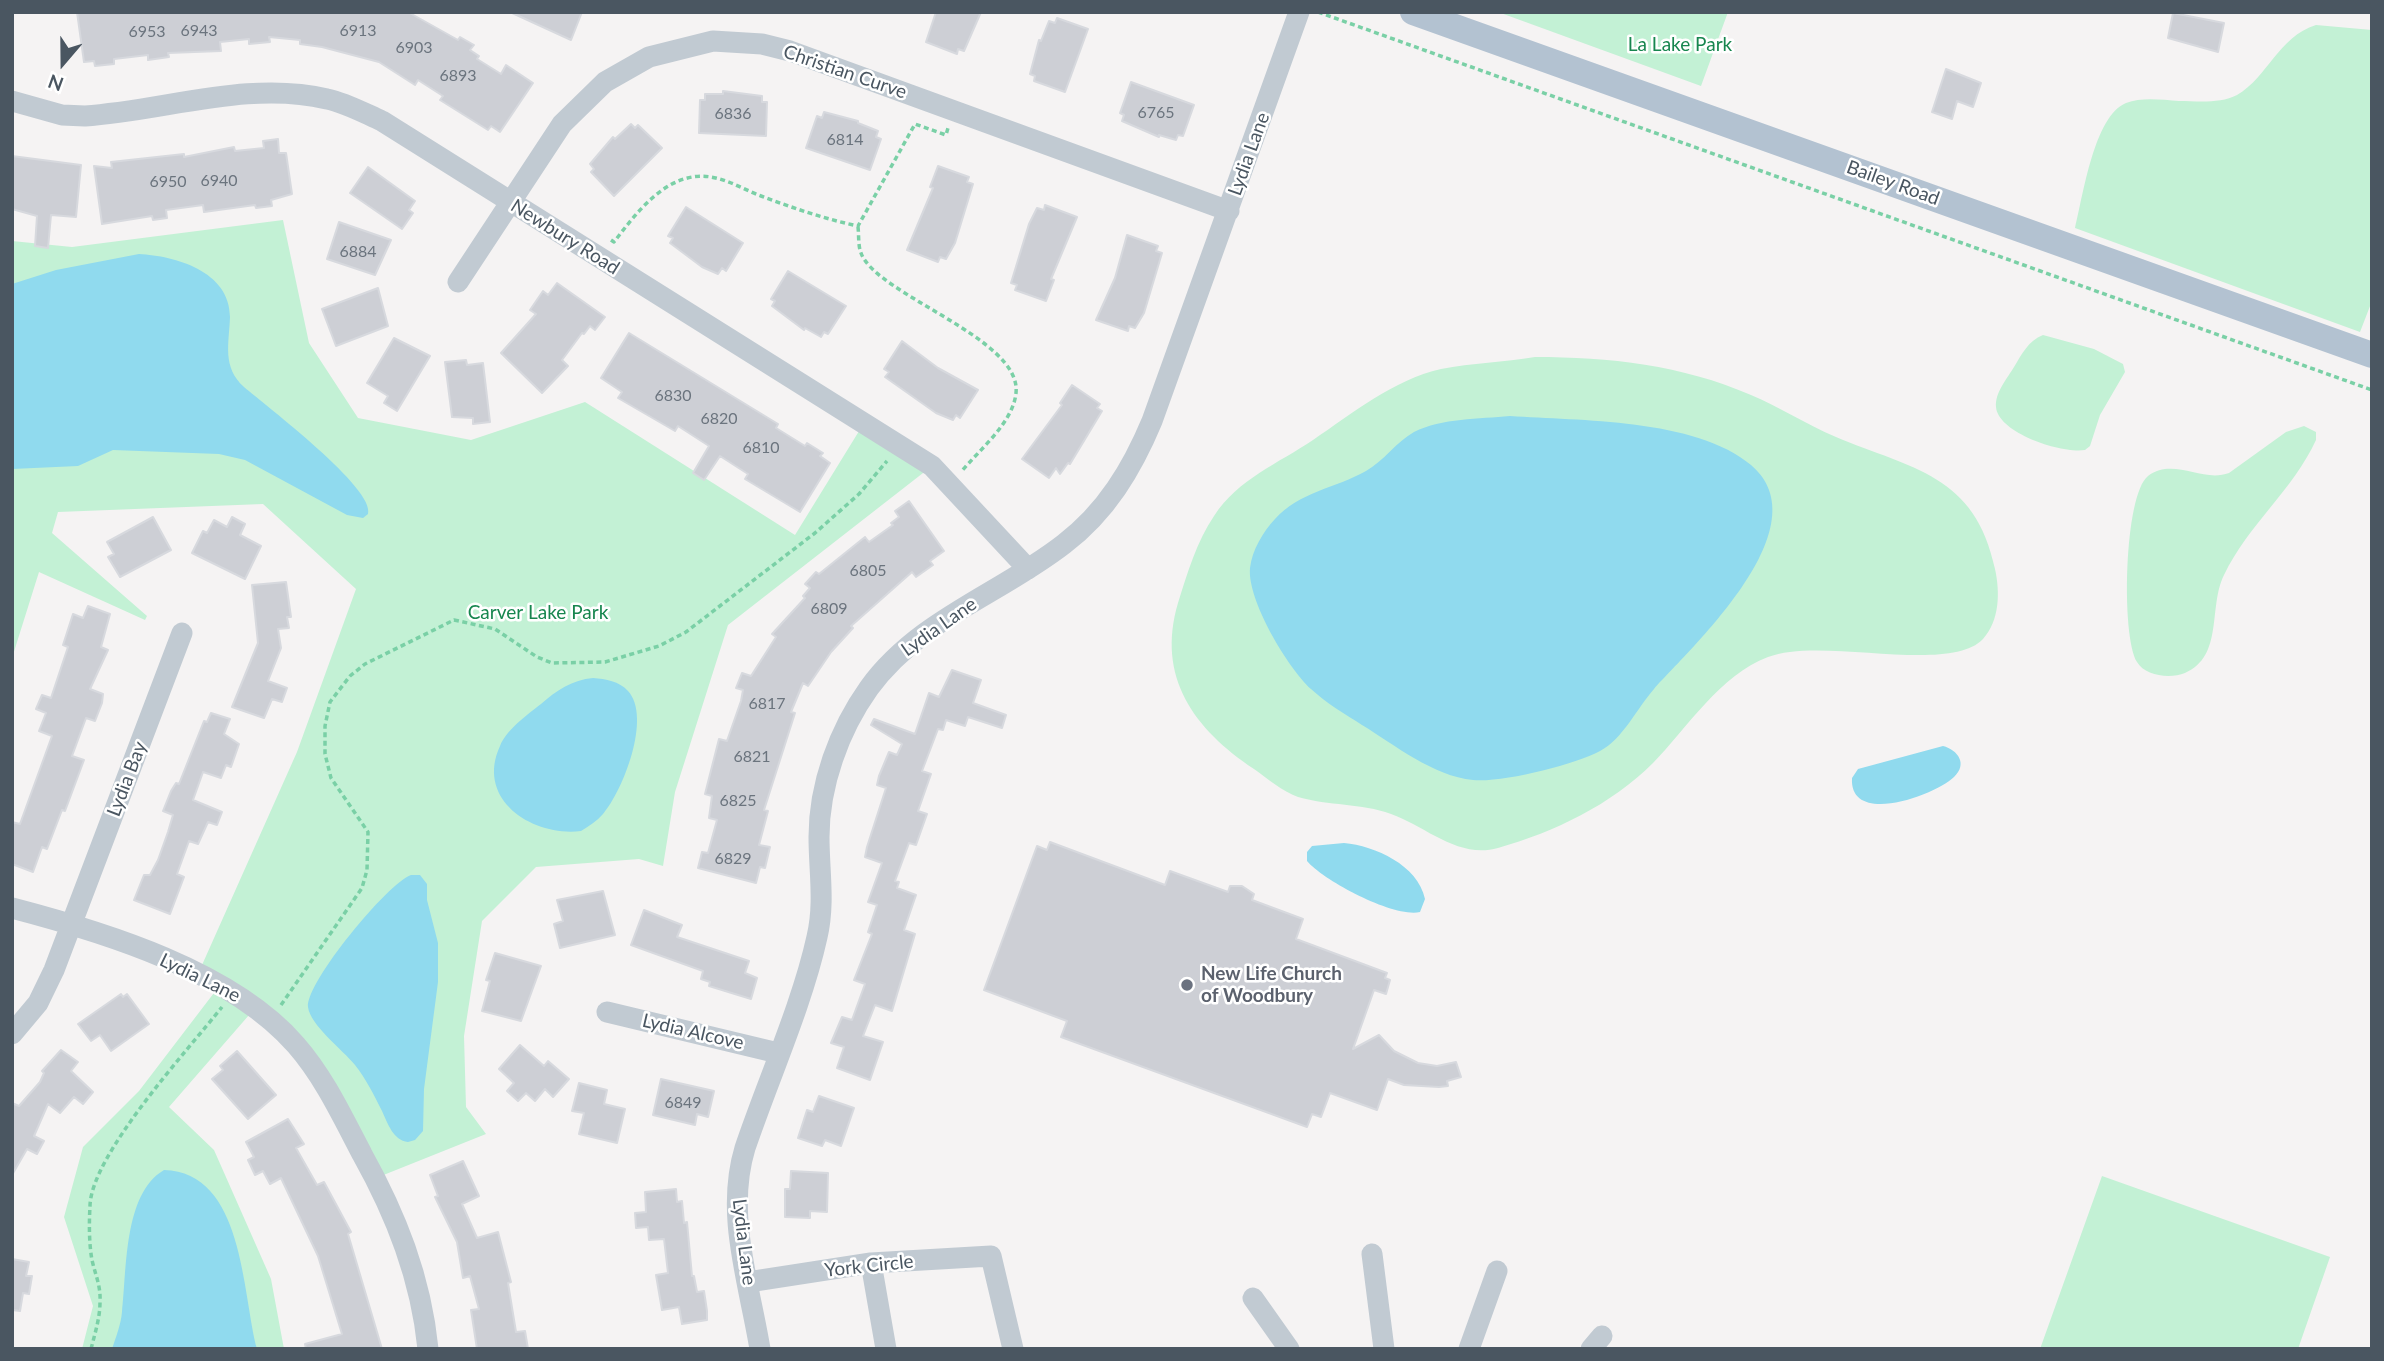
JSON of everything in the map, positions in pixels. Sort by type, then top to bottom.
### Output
[{"type":"main road","name":"Bailey Road","points":[[1413,12],[2372,355]]},
{"type":"street","name":"Lydia Lane","points":[[760,1349],[738,1222],[738,1176],[745,1148],[817,938],[822,898],[819,834],[822,805],[833,758],[850,719],[872,684],[909,644],[937,623],[1065,544],[1092,519],[1128,473],[1152,421],[1299,12]]},
{"type":"street","name":"Christian Curve","points":[[458,282],[555,134],[578,106],[605,82],[649,57],[713,41],[762,44],[790,51],[1229,211]]},
{"type":"street","name":"Newbury Road","points":[[12,90],[34,107]]},
{"type":"street","name":"Newbury Road","points":[[12,102],[62,115],[85,116],[264,93],[328,99],[382,121],[932,466],[1028,569]]},
{"type":"street","name":"Lydia Bay","points":[[12,1034],[45,991],[182,633]]},
{"type":"street","name":"Lydia Lane","points":[[12,908],[71,924],[179,966],[234,992],[271,1020],[315,1069],[386,1200],[415,1276],[428,1349]]},
{"type":"street","name":"Lydia Alcove","points":[[607,1012],[778,1054]]},
{"type":"street","points":[[1372,1254],[1384,1349]]},
{"type":"street","name":"York Circle","points":[[748,1282],[871,1262],[991,1256],[1013,1349]]},
{"type":"street","points":[[871,1262],[886,1349]]},
{"type":"street","points":[[1469,1349],[1497,1271]]},
{"type":"street","points":[[1252,1298],[1289,1349]]},
{"type":"path","points":[[1318,12],[2372,390]]},
{"type":"path","points":[[951,484],[1007,417],[1016,391],[1013,378],[994,353],[963,329],[876,272],[860,253],[858,226],[915,124],[946,135],[954,111]]},
{"type":"path","points":[[602,235],[614,242],[640,207],[672,185],[692,177],[721,180],[836,221],[858,226]]},
{"type":"path","points":[[271,1020],[362,888],[368,870],[368,832],[331,778],[325,754],[325,726],[330,702],[350,676],[365,664],[454,620],[495,629],[537,657],[552,663],[604,662],[659,646],[686,632],[815,533],[859,494],[897,444]]},
{"type":"path","points":[[91,1349],[100,1302],[100,1284],[92,1258],[89,1205],[93,1186],[109,1155],[144,1106],[234,992]]},
{"type":"green space","name":"La Lake Park","points":[[1498,12],[1728,12],[1701,86]]},
{"type":"green space","points":[[2316,25],[2372,30],[2372,301],[2360,332],[2075,228],[2098,140],[2115,111],[2126,103],[2139,100],[2208,101],[2230,98],[2248,87],[2292,38]]},
{"type":"green space","name":"Carver Lake Park","points":[[283,220],[309,343],[358,418],[471,440],[585,402],[795,535],[864,423],[932,466],[728,625],[675,792],[663,866],[639,859],[536,867],[482,921],[464,1036],[466,1107],[486,1134],[376,1178],[325,1086],[256,1007],[169,1107],[214,1150],[271,1279],[284,1349],[82,1349],[93,1306],[64,1217],[83,1147],[139,1091],[220,985],[198,974],[297,752],[356,589],[263,504],[58,512],[52,533],[147,616],[145,620],[39,572],[12,658],[12,241],[72,247]]},
{"type":"green space","points":[[2043,335],[2094,349],[2123,364],[2125,372],[2100,415],[2090,446],[2085,450],[2062,449],[2033,440],[2019,433],[1999,416],[1996,401],[2002,386],[2026,348]]},
{"type":"green space","points":[[1535,357],[1618,361],[1699,376],[1751,395],[1825,432],[1937,479],[1956,494],[1972,513],[1986,537],[1998,587],[1996,615],[1989,631],[1983,639],[1966,649],[1943,654],[1819,650],[1768,657],[1751,665],[1719,689],[1653,763],[1619,792],[1561,825],[1498,848],[1483,850],[1456,846],[1391,814],[1310,800],[1281,788],[1214,737],[1185,699],[1177,677],[1172,655],[1172,630],[1178,603],[1202,536],[1224,503],[1247,482],[1390,389],[1441,369]]},
{"type":"green space","points":[[2304,426],[2316,432],[2316,440],[2295,475],[2245,540],[2224,575],[2205,655],[2197,665],[2179,675],[2158,675],[2141,667],[2132,647],[2127,566],[2134,509],[2140,488],[2148,476],[2168,469],[2209,475],[2229,473],[2286,432]]},
{"type":"green space","points":[[2102,1176],[2330,1257],[2298,1349],[2040,1349]]},
{"type":"water","points":[[139,254],[184,263],[211,277],[221,288],[228,301],[230,317],[228,355],[237,379],[338,468],[366,502],[368,514],[363,518],[347,515],[245,460],[219,454],[113,450],[78,466],[12,469],[12,284],[56,270]]},
{"type":"water","points":[[1510,416],[1602,421],[1668,430],[1699,438],[1727,450],[1751,465],[1769,490],[1772,520],[1762,551],[1744,583],[1721,615],[1654,689],[1623,731],[1608,746],[1573,762],[1537,772],[1501,779],[1473,780],[1443,773],[1429,766],[1336,708],[1311,689],[1291,666],[1271,633],[1255,597],[1250,568],[1262,535],[1285,510],[1306,496],[1366,471],[1414,432],[1436,424]]},
{"type":"water","points":[[593,678],[621,685],[635,703],[636,735],[632,754],[619,789],[598,819],[581,831],[545,828],[513,811],[502,798],[495,783],[494,765],[500,746],[518,723],[553,694],[572,683]]},
{"type":"water","points":[[1943,746],[1957,754],[1960,767],[1954,777],[1930,792],[1895,803],[1878,804],[1864,801],[1855,793],[1852,778],[1858,769]]},
{"type":"water","points":[[1344,843],[1369,848],[1394,859],[1414,876],[1425,899],[1420,912],[1408,912],[1377,904],[1343,888],[1307,861],[1307,852],[1312,846]]},
{"type":"water","points":[[411,875],[420,875],[427,884],[427,900],[438,943],[438,982],[424,1089],[423,1131],[415,1140],[408,1142],[398,1138],[392,1131],[363,1076],[314,1022],[308,1007],[320,977],[350,935],[385,895]]},
{"type":"water","points":[[164,1170],[190,1176],[210,1191],[225,1213],[242,1268],[257,1349],[112,1349],[121,1317],[134,1215],[151,1181]]},
{"type":"building","points":[[77,12],[408,12],[458,40],[460,37],[474,45],[470,50],[479,56],[477,59],[501,74],[506,65],[533,83],[500,132],[491,126],[488,130],[440,100],[443,96],[418,80],[415,85],[379,62],[300,44],[300,40],[269,37],[270,42],[249,44],[249,39],[220,42],[221,51],[168,53],[169,57],[148,60],[148,55],[114,59],[114,64],[95,66],[94,61],[84,62]]},
{"type":"building","points":[[510,12],[582,12],[571,40]]},
{"type":"building","points":[[936,12],[981,12],[964,51],[958,49],[957,54],[926,42]]},
{"type":"building","points":[[2173,13],[2224,23],[2218,52],[2168,38]]},
{"type":"building","points":[[1057,18],[1088,29],[1065,92],[1034,81],[1035,76],[1030,74],[1039,40],[1041,41],[1049,21],[1055,23]]},
{"type":"building","points":[[1946,69],[1981,83],[1973,107],[1957,101],[1952,119],[1932,112]]},
{"type":"building","points":[[1131,82],[1194,105],[1183,136],[1178,135],[1176,140],[1159,137],[1122,121],[1124,115],[1120,113]]},
{"type":"building","points":[[723,91],[762,96],[762,102],[767,102],[766,136],[699,133],[700,100],[705,100],[705,94],[723,94]]},
{"type":"building","points":[[824,112],[858,121],[878,131],[876,137],[881,139],[870,170],[806,148],[817,116],[822,118]]},
{"type":"building","points":[[631,124],[635,128],[638,125],[662,148],[614,196],[591,172],[594,169],[590,164],[613,137],[615,139]]},
{"type":"building","points":[[278,139],[279,153],[286,153],[292,194],[271,200],[272,206],[256,208],[255,205],[204,212],[203,205],[166,210],[167,218],[153,220],[152,216],[102,224],[94,166],[112,168],[111,162],[184,154],[184,157],[234,147],[235,151],[264,148],[263,141]]},
{"type":"building","points":[[12,156],[81,165],[76,217],[51,215],[48,248],[35,246],[37,216],[12,209]]},
{"type":"building","points":[[938,166],[969,177],[967,182],[973,184],[955,243],[946,259],[940,257],[938,262],[907,250],[933,188],[930,187]]},
{"type":"building","points":[[368,167],[415,201],[409,210],[413,213],[402,229],[350,193]]},
{"type":"building","points":[[1045,205],[1077,217],[1051,279],[1054,280],[1046,301],[1015,290],[1017,285],[1011,283],[1029,224],[1037,208],[1044,210]]},
{"type":"building","points":[[686,207],[743,243],[726,271],[722,268],[718,274],[702,267],[670,243],[673,238],[668,236]]},
{"type":"building","points":[[339,222],[391,240],[375,275],[327,259]]},
{"type":"building","points":[[1127,235],[1158,246],[1156,251],[1162,253],[1144,313],[1135,328],[1129,326],[1128,331],[1096,320],[1115,278]]},
{"type":"building","points":[[788,271],[846,306],[828,334],[824,332],[821,337],[805,328],[804,330],[772,306],[775,301],[771,299]]},
{"type":"building","points":[[557,283],[605,317],[595,330],[590,326],[582,333],[562,360],[568,366],[542,393],[501,353],[536,314],[530,310],[543,291],[548,295]]},
{"type":"building","points":[[378,288],[388,326],[336,346],[322,309]]},
{"type":"building","points":[[629,333],[778,424],[776,428],[805,446],[807,443],[823,453],[820,456],[830,463],[800,512],[745,479],[748,474],[720,456],[704,480],[693,473],[709,446],[678,426],[675,431],[618,398],[622,392],[601,378]]},
{"type":"building","points":[[394,338],[430,356],[397,411],[384,403],[388,396],[367,383]]},
{"type":"building","points":[[902,341],[938,368],[978,390],[960,418],[956,415],[953,420],[936,413],[885,377],[889,372],[884,369]]},
{"type":"building","points":[[466,360],[467,365],[483,363],[490,422],[473,424],[473,418],[452,417],[445,362]]},
{"type":"building","points":[[1072,385],[1100,404],[1097,408],[1102,411],[1070,464],[1068,463],[1060,474],[1056,468],[1049,478],[1022,459],[1062,405],[1060,403]]},
{"type":"building","points":[[909,501],[944,551],[930,561],[933,565],[916,577],[912,572],[851,626],[853,628],[831,652],[808,686],[803,683],[791,712],[795,713],[764,810],[768,811],[759,845],[770,847],[765,868],[760,867],[756,883],[698,868],[702,852],[708,853],[717,820],[709,818],[712,796],[705,794],[719,739],[727,741],[741,701],[743,690],[736,688],[742,673],[751,676],[776,637],[772,634],[805,598],[803,596],[810,588],[805,584],[816,572],[819,574],[865,537],[869,542],[893,525],[891,523],[899,517],[895,511]]},
{"type":"building","points":[[153,517],[171,550],[120,577],[108,557],[114,554],[107,542]]},
{"type":"building","points":[[232,517],[245,524],[240,535],[261,546],[245,579],[192,553],[203,531],[207,533],[214,520],[227,527]]},
{"type":"building","points":[[286,582],[291,617],[287,617],[289,628],[278,629],[281,648],[268,681],[287,688],[282,702],[272,699],[264,718],[232,707],[258,643],[252,585]]},
{"type":"building","points":[[88,606],[110,614],[101,647],[108,650],[90,689],[103,694],[102,703],[95,721],[86,718],[72,756],[84,760],[65,811],[62,810],[47,849],[42,847],[33,872],[12,864],[12,822],[20,824],[52,736],[39,731],[46,713],[36,709],[42,695],[51,698],[68,647],[63,645],[73,614],[83,618]]},
{"type":"building","points":[[952,670],[981,680],[973,703],[1006,715],[1002,728],[968,717],[965,726],[946,720],[943,730],[938,729],[922,771],[931,774],[918,811],[927,814],[916,845],[909,843],[895,881],[899,882],[897,888],[916,895],[904,930],[915,934],[892,1011],[875,1005],[863,1036],[883,1042],[870,1080],[837,1068],[844,1047],[831,1043],[842,1017],[852,1020],[865,984],[854,980],[872,934],[868,932],[877,905],[868,902],[882,863],[865,857],[886,788],[877,785],[879,776],[889,752],[897,755],[902,744],[871,725],[874,719],[915,734],[929,693],[939,697]]},
{"type":"building","points":[[211,713],[230,719],[224,734],[239,744],[231,767],[226,765],[221,778],[203,772],[193,800],[222,812],[217,825],[208,822],[198,844],[189,841],[177,874],[184,877],[170,914],[134,900],[144,875],[150,875],[158,860],[168,832],[173,815],[163,811],[171,791],[176,783],[179,784],[204,721],[207,722]]},
{"type":"building","name":"New Life Church of Woodbury","points":[[1050,842],[1165,885],[1170,871],[1228,892],[1230,886],[1242,886],[1254,894],[1252,900],[1303,919],[1296,939],[1387,973],[1385,978],[1390,980],[1386,994],[1374,990],[1353,1049],[1379,1035],[1394,1051],[1418,1063],[1437,1066],[1456,1062],[1461,1077],[1447,1081],[1448,1086],[1439,1087],[1404,1085],[1388,1079],[1377,1110],[1330,1093],[1321,1117],[1312,1114],[1307,1127],[1061,1037],[1067,1021],[984,990],[1037,846],[1047,850]]},
{"type":"building","points":[[603,891],[615,935],[560,948],[554,924],[563,921],[557,900]]},
{"type":"building","points":[[644,910],[682,925],[677,937],[749,961],[745,973],[757,978],[751,999],[709,986],[710,982],[701,979],[703,971],[631,945]]},
{"type":"building","points":[[495,953],[541,966],[521,1021],[482,1011],[490,981],[486,980]]},
{"type":"building","points":[[121,994],[123,997],[127,994],[149,1024],[111,1051],[100,1035],[91,1041],[78,1024]]},
{"type":"building","points":[[520,1045],[544,1066],[548,1061],[569,1079],[553,1097],[545,1089],[535,1101],[526,1093],[518,1101],[507,1091],[514,1083],[499,1069]]},
{"type":"building","points":[[61,1050],[78,1062],[71,1071],[93,1092],[83,1104],[74,1097],[60,1113],[48,1104],[34,1136],[44,1141],[37,1154],[27,1149],[12,1175],[12,1103],[19,1106],[40,1082],[44,1073],[42,1071]]},
{"type":"building","points":[[237,1051],[276,1095],[248,1119],[212,1079],[223,1070],[220,1066]]},
{"type":"building","points":[[661,1079],[714,1091],[708,1117],[697,1114],[695,1125],[653,1115]]},
{"type":"building","points":[[579,1083],[607,1090],[604,1104],[625,1109],[617,1143],[579,1134],[584,1113],[572,1111]]},
{"type":"building","points":[[819,1096],[854,1108],[841,1146],[825,1140],[822,1146],[798,1138],[807,1110],[813,1112]]},
{"type":"building","points":[[288,1119],[304,1144],[296,1148],[317,1185],[324,1182],[351,1232],[348,1234],[382,1349],[306,1349],[305,1344],[342,1334],[318,1256],[281,1178],[270,1184],[263,1171],[255,1175],[248,1160],[254,1157],[246,1142]]},
{"type":"building","points":[[463,1161],[479,1196],[462,1204],[477,1238],[498,1232],[511,1282],[508,1283],[516,1332],[525,1331],[528,1349],[477,1349],[471,1310],[479,1309],[470,1276],[463,1278],[457,1242],[435,1197],[438,1196],[430,1175]]},
{"type":"building","points":[[791,1171],[828,1173],[827,1212],[810,1211],[810,1218],[785,1217],[785,1189],[790,1189]]},
{"type":"building","points":[[676,1189],[677,1202],[682,1201],[684,1223],[687,1222],[692,1276],[697,1292],[704,1291],[707,1311],[707,1320],[682,1324],[679,1307],[662,1310],[656,1275],[668,1273],[664,1239],[649,1240],[648,1227],[636,1228],[635,1213],[646,1212],[645,1192]]},
{"type":"building","points":[[12,1259],[29,1262],[26,1276],[32,1276],[29,1294],[23,1293],[20,1311],[12,1310]]},
{"type":"place","name":"New Life Church of Woodbury","points":[[1187,985]]}]
